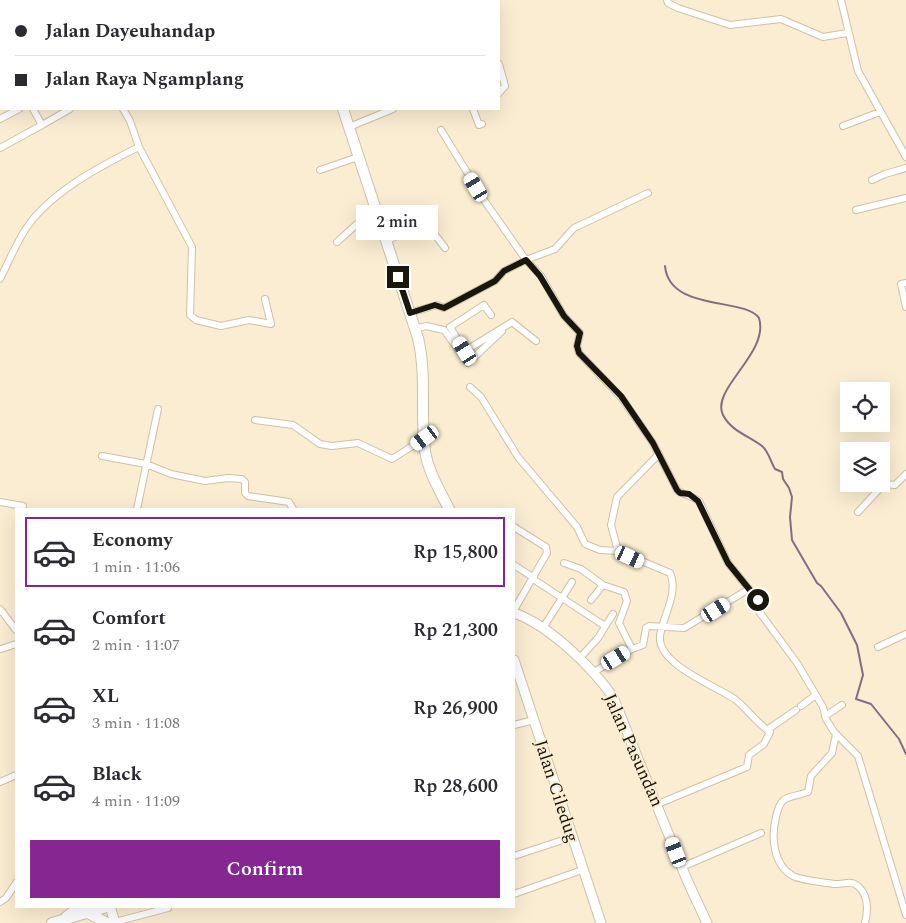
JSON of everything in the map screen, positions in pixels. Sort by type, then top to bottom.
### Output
[{"type":"main road","points":[[342,110],[416,333],[420,350],[428,460],[449,508]]},
{"type":"main road","points":[[52,923],[84,910],[97,908]]},
{"type":"main road","points":[[84,910],[112,923]]},
{"type":"street","points":[[667,0],[668,3],[678,8],[730,25],[774,18],[790,22],[822,37],[848,33]]},
{"type":"street","points":[[840,0],[858,71],[906,157]]},
{"type":"street","points":[[500,68],[505,86],[500,92]]},
{"type":"street","points":[[0,119],[12,110]]},
{"type":"street","points":[[34,110],[42,125]]},
{"type":"street","points":[[0,148],[68,110]]},
{"type":"street","points":[[124,110],[140,147],[192,247],[190,315],[196,320],[221,326],[246,320],[271,319],[265,299]]},
{"type":"street","points":[[349,127],[391,110]]},
{"type":"street","points":[[473,110],[480,125],[483,123],[477,110]]},
{"type":"street","points":[[844,126],[880,112]]},
{"type":"street","points":[[441,130],[486,203],[526,260],[540,276],[564,316],[580,333],[577,346],[579,353],[621,396],[659,454],[680,493],[689,494],[698,501],[728,563],[757,599],[754,604],[781,640],[824,706],[826,718],[835,733],[858,756],[906,915]]},
{"type":"street","points":[[0,279],[26,228],[48,203],[112,161],[140,147]]},
{"type":"street","points":[[320,170],[358,157]]},
{"type":"street","points":[[872,180],[906,168]]},
{"type":"street","points":[[410,313],[435,305],[444,308],[495,281],[504,271],[554,249],[574,228],[648,193]]},
{"type":"street","points":[[856,210],[906,198]]},
{"type":"street","points":[[337,242],[358,224],[377,213]]},
{"type":"street","points":[[386,241],[422,224],[430,228],[445,248]]},
{"type":"street","points":[[906,282],[901,284],[906,307]]},
{"type":"street","points":[[416,333],[426,326],[447,328],[484,305],[491,315]]},
{"type":"street","points":[[447,328],[468,363],[512,322]]},
{"type":"street","points":[[463,353],[512,322]]},
{"type":"street","points":[[512,322],[536,341]]},
{"type":"street","points":[[470,387],[480,397],[518,457],[577,527],[585,544],[600,550],[618,551],[649,566],[668,570],[671,575],[672,589],[659,626],[660,638],[665,652],[695,678],[737,701],[770,732],[764,744],[749,755],[747,767],[658,804]]},
{"type":"street","points":[[137,508],[158,409]]},
{"type":"street","points":[[255,420],[293,425],[315,441],[326,445],[358,443],[392,459],[425,438]]},
{"type":"street","points":[[618,551],[611,525],[617,497],[659,454]]},
{"type":"street","points":[[102,456],[146,464],[171,474],[205,481],[228,478],[242,479],[245,482],[245,493],[248,496],[290,502],[293,508]]},
{"type":"street","points":[[858,512],[884,484],[895,485],[906,474]]},
{"type":"street","points":[[0,502],[23,506]]},
{"type":"street","points":[[515,528],[546,547],[547,553],[515,610]]},
{"type":"street","points":[[564,563],[581,569],[603,585],[620,589],[627,601],[619,623],[632,649]]},
{"type":"street","points":[[515,566],[605,626]]},
{"type":"street","points":[[543,628],[572,582]]},
{"type":"street","points":[[591,600],[603,585]]},
{"type":"street","points":[[594,672],[632,649],[643,645],[646,628],[688,626],[749,589]]},
{"type":"street","points":[[0,609],[15,629]]},
{"type":"street","name":"Jalan Pasundan","points":[[515,613],[543,628],[594,672],[609,690],[621,712],[682,867],[707,923]]},
{"type":"street","points":[[579,659],[613,614]]},
{"type":"street","points":[[878,647],[906,634]]},
{"type":"street","points":[[2,649],[15,644]]},
{"type":"street","name":"Jalan Ciledug","points":[[515,663],[601,923]]},
{"type":"street","points":[[767,730],[816,695]]},
{"type":"street","points":[[826,718],[842,705]]},
{"type":"street","points":[[515,725],[534,720]]},
{"type":"street","points":[[835,733],[832,753],[811,776],[808,792],[788,796],[779,807],[774,830],[775,850],[781,862],[795,877],[835,884],[849,882],[857,886],[866,901],[868,910],[865,923]]},
{"type":"street","points":[[0,782],[15,775]]},
{"type":"street","points":[[682,867],[761,833]]},
{"type":"street","points":[[515,856],[572,837]]},
{"type":"street","points":[[515,894],[582,870]]},
{"type":"street","points":[[0,902],[6,898],[15,885]]},
{"type":"street","points":[[110,908],[112,923],[168,908]]},
{"type":"waterway","points":[[665,266],[670,281],[679,291],[693,297],[739,307],[759,318],[760,331],[756,344],[725,394],[721,405],[723,415],[726,421],[735,429],[762,446],[775,469],[782,472],[783,479],[792,497],[790,517],[792,540],[817,583],[841,613],[857,645],[863,675],[856,699],[871,704],[899,739],[906,754]]},
{"type":"route","points":[[398,277],[410,313],[435,305],[444,308],[490,284],[504,271],[526,260],[540,276],[564,316],[580,333],[577,346],[582,358],[601,378],[608,380],[621,396],[635,420],[653,443],[677,490],[680,493],[693,496],[698,501],[728,563],[758,600]]}]
